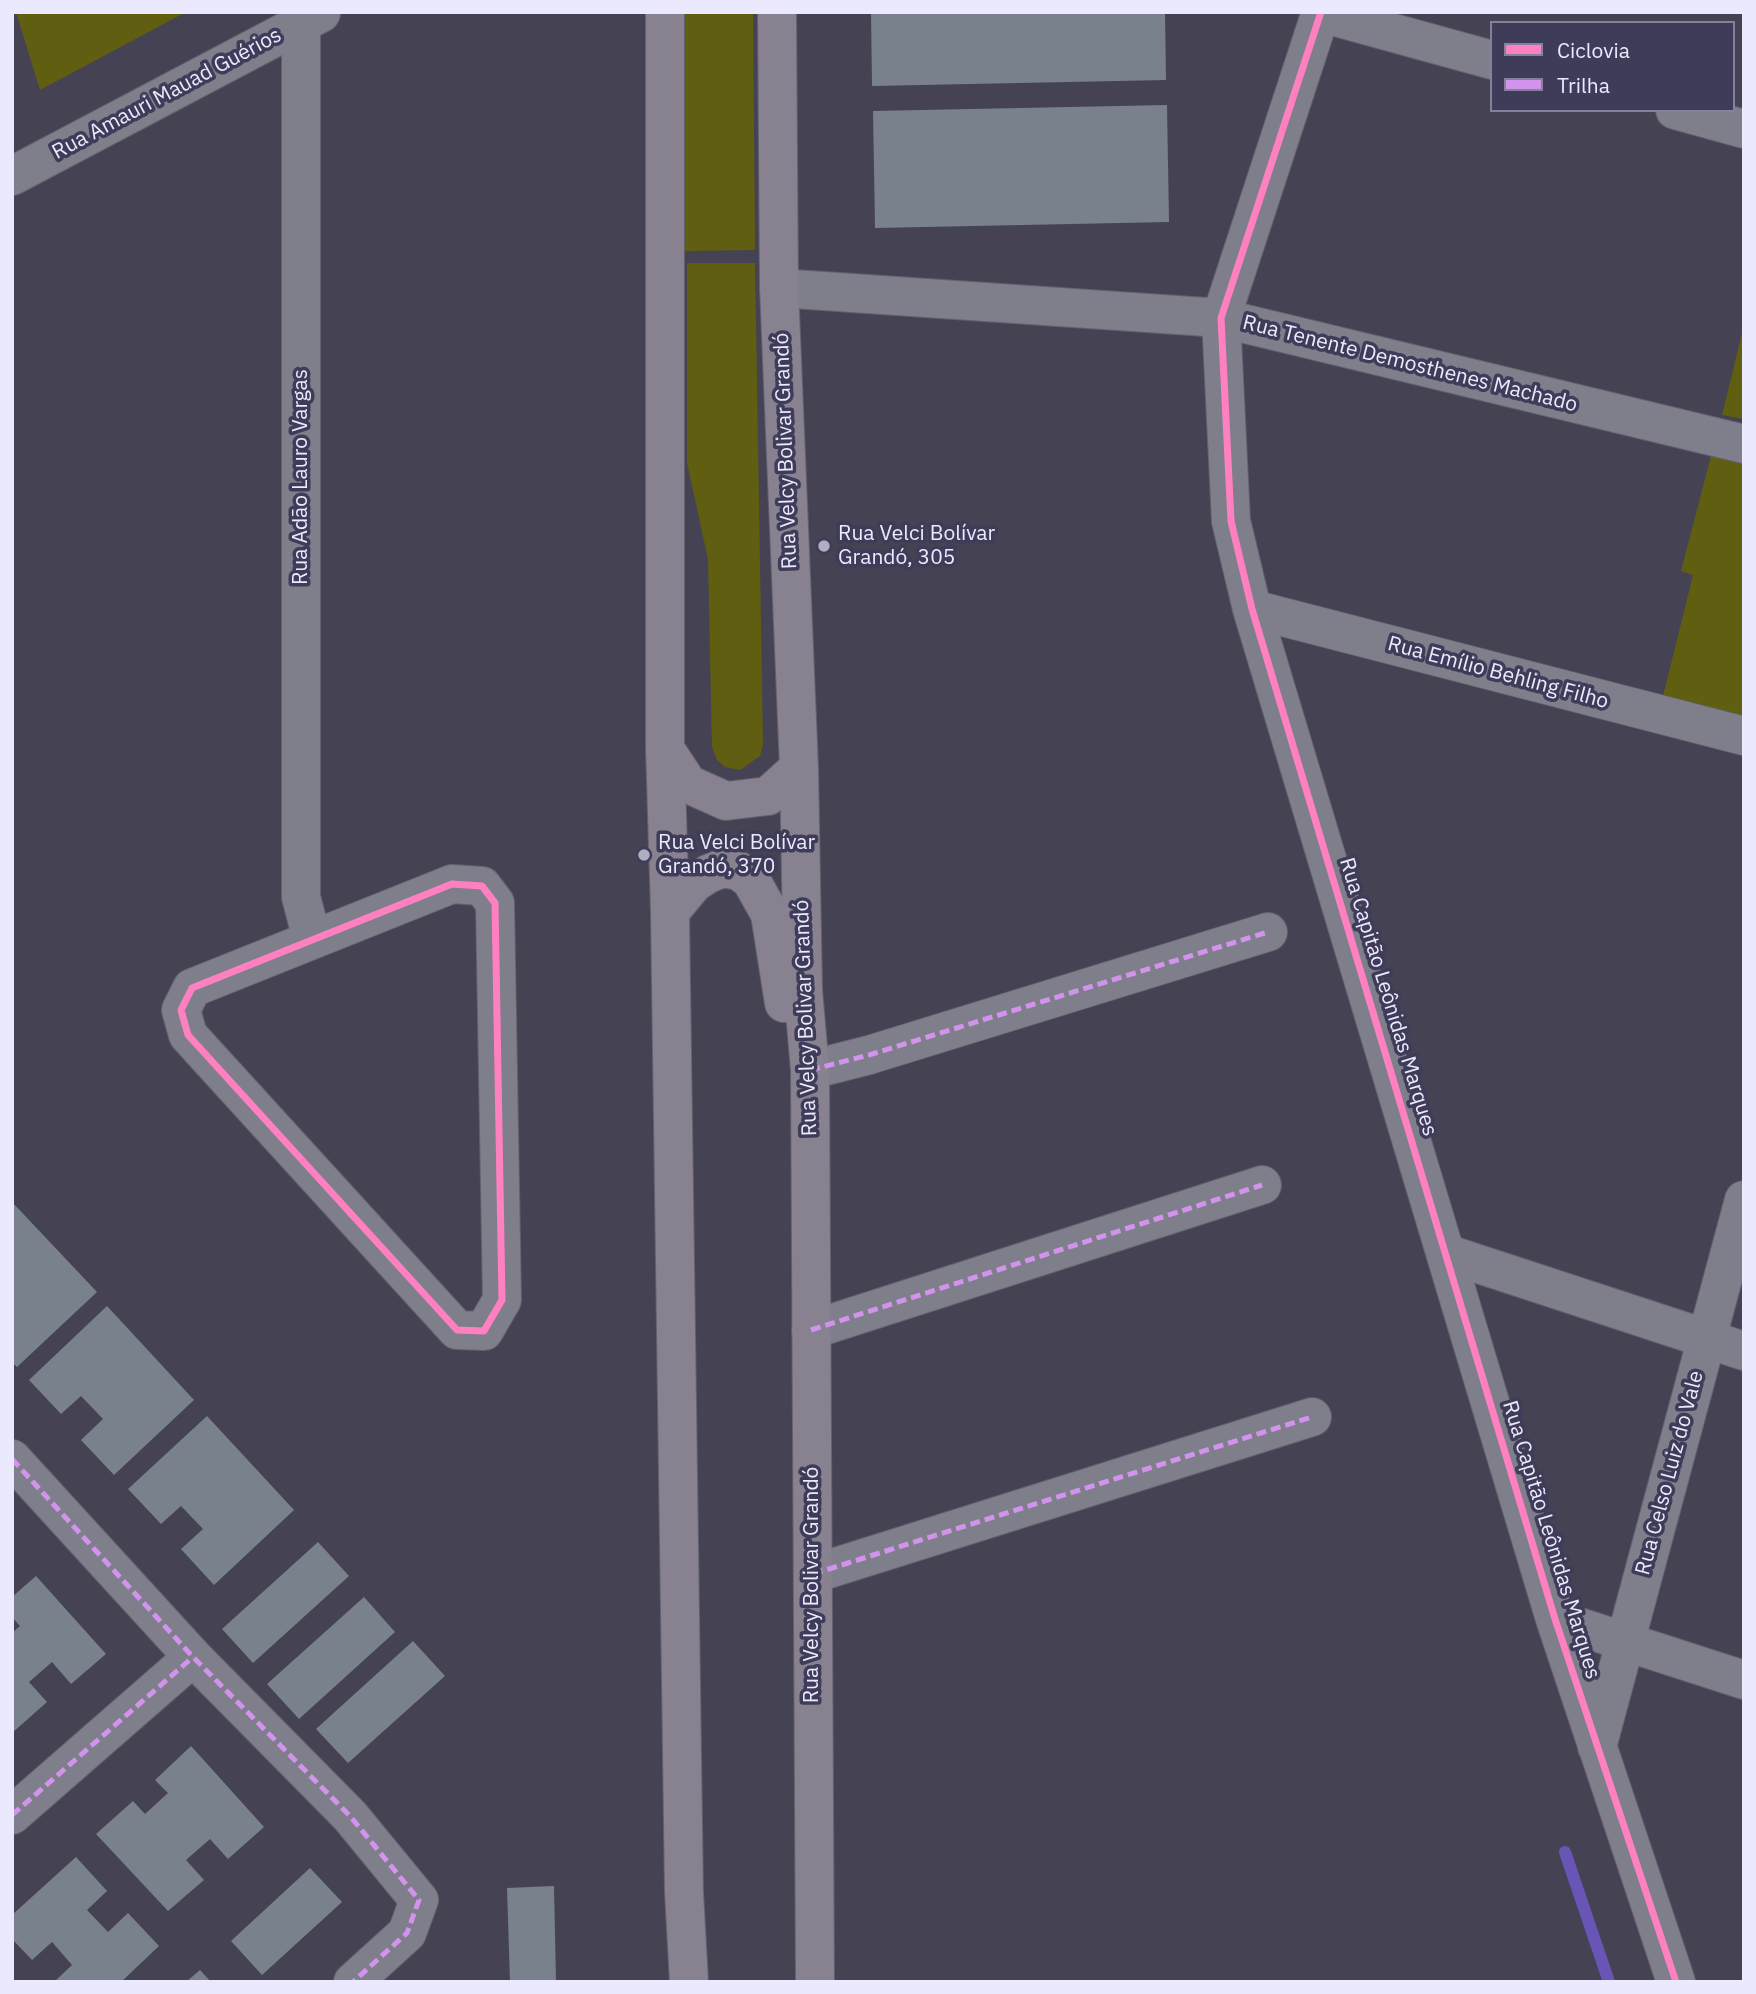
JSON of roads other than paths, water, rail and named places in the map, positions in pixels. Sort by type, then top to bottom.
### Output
[{"type":"main road","points":[[665,12],[665,749],[670,912],[684,1892],[689,1982]]},
{"type":"main road","name":"Rua Velcy Bolivar Grandó","points":[[776,12],[779,288],[799,768],[803,990],[810,1070],[815,1982]]},
{"type":"main road","points":[[665,749],[688,784],[726,801],[768,796],[799,768]]},
{"type":"main road","points":[[670,912],[694,883],[723,868],[739,871],[751,880],[769,914],[787,1020],[810,1070]]},
{"type":"street","points":[[1321,13],[1490,59]]},
{"type":"street","name":"Rua Capitão Leônidas Marques","points":[[1321,13],[1221,318],[1231,521],[1252,609],[1448,1254],[1555,1619],[1676,1982]]},
{"type":"street","name":"Rua Amauri Mauad Guérios","points":[[18,165],[308,16]]},
{"type":"street","name":"Rua Adão Lauro Vargas","points":[[308,16],[301,897],[312,939]]},
{"type":"street","points":[[1682,112],[1744,129]]},
{"type":"street","name":"Rua Tenente Demosthenes Machado","points":[[779,288],[1221,318],[1744,444]]},
{"type":"street","name":"Rua Emílio Behling Filho","points":[[1252,609],[1744,736]]},
{"type":"street","points":[[452,884],[482,886],[495,903],[502,1300],[484,1331],[457,1330],[188,1035],[181,1010],[192,988],[312,939],[452,884]]},
{"type":"street","points":[[810,1070],[869,1055],[1268,932]]},
{"type":"street","points":[[811,1330],[1262,1185]]},
{"type":"street","name":"Rua Celso Luiz do Vale","points":[[1597,1747],[1744,1200]]},
{"type":"street","points":[[1448,1254],[1744,1351]]},
{"type":"street","points":[[813,1574],[1312,1417]]},
{"type":"street","points":[[12,1459],[193,1657],[350,1816],[419,1900],[407,1933],[353,1982]]},
{"type":"street","points":[[1555,1619],[1744,1680]]},
{"type":"street","points":[[12,1815],[193,1657]]},
{"type":"waterway","points":[[1565,1852],[1609,1982]]},
{"type":"place","name":"Rua Velci Bolívar Grandó, 305","points":[[824,546]]},
{"type":"place","name":"Rua Velci Bolívar Grandó, 370","points":[[644,855]]}]
